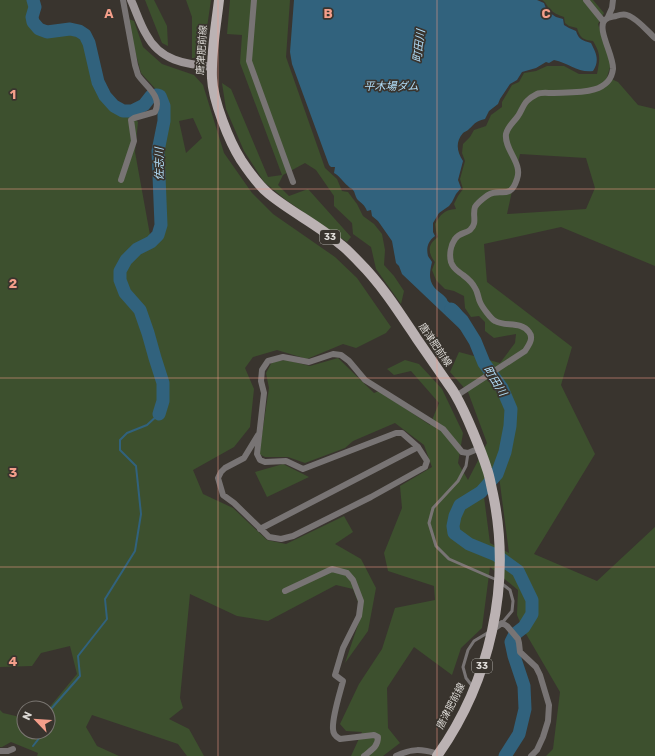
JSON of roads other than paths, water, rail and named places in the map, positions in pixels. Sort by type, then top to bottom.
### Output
[{"type":"main road","name":"唐津肥前線","points":[[219,0],[212,80],[214,94],[229,137],[241,159],[254,178],[267,192],[286,207],[341,244],[382,288],[456,396],[469,422],[488,470],[498,530],[500,552],[497,603],[485,659],[474,688],[458,722],[438,755]]},
{"type":"street","points":[[121,180],[134,140],[131,120],[155,112],[157,109],[157,100],[152,91],[138,74],[135,65],[123,0]]},
{"type":"street","points":[[131,0],[146,35],[155,47],[163,54],[189,65],[212,67]]},
{"type":"street","points":[[254,0],[249,61],[293,182]]},
{"type":"street","points":[[586,0],[606,19]]},
{"type":"street","points":[[456,396],[525,351],[529,346],[531,338],[529,332],[519,326],[500,323],[494,320],[480,304],[475,287],[464,275],[454,268],[451,263],[450,251],[454,240],[458,235],[470,231],[475,223],[475,208],[479,203],[490,194],[512,190],[518,178],[518,169],[507,142],[506,133],[528,101],[538,94],[587,92],[600,88],[608,81],[612,74],[614,64],[602,31],[602,25],[612,8],[613,0]]},
{"type":"street","points":[[606,19],[620,14],[627,15],[635,19],[655,38]]},
{"type":"street","points":[[258,435],[244,458],[225,468],[218,478],[223,495],[234,503],[269,537],[281,539],[293,536],[371,497],[425,467],[427,461],[418,447],[402,433],[396,433],[303,469],[286,461],[265,462],[260,460],[257,454],[258,435],[264,394],[261,381],[262,370],[268,361],[283,357],[309,362],[333,354],[341,355],[349,361],[365,380],[443,429],[462,452],[468,453],[480,448]]},
{"type":"street","points":[[260,529],[418,447]]},
{"type":"street","points":[[285,591],[332,569],[347,573],[353,580],[361,601],[359,616],[344,648],[335,675],[343,681],[334,718],[333,730],[336,736],[340,739],[374,735],[378,737],[378,743],[364,756]]},
{"type":"street","points":[[492,630],[502,623],[506,626],[518,639],[520,652],[536,668],[540,675],[549,705],[548,721],[537,750],[531,756]]},
{"type":"street","points":[[0,751],[8,751],[13,749]]},
{"type":"street","points":[[396,756],[405,752],[423,750],[438,755]]},
{"type":"lane","points":[[468,453],[466,466],[458,481],[433,508],[430,523],[436,546],[449,559],[499,581],[510,590],[513,601],[512,611],[502,623]]},
{"type":"lane","points":[[474,688],[466,678],[463,667],[464,662],[468,650],[474,641],[492,630]]},
{"type":"water","name":"平木場ダム","points":[[294,0],[537,0],[544,3],[547,11],[556,17],[563,19],[564,25],[576,31],[581,39],[591,43],[596,53],[597,60],[593,71],[583,71],[554,60],[522,72],[517,80],[510,84],[498,104],[489,111],[485,119],[475,123],[460,136],[458,151],[463,161],[458,180],[461,188],[449,206],[439,213],[433,223],[433,232],[435,236],[429,242],[427,250],[428,256],[432,262],[430,275],[432,284],[450,303],[455,304],[462,311],[465,320],[458,324],[461,330],[402,274],[396,263],[392,241],[378,221],[372,216],[371,210],[367,211],[357,199],[353,189],[348,187],[334,173],[335,167],[331,167],[329,165],[292,64],[290,52]]},
{"type":"waterway","name":"佐志川","points":[[33,0],[35,7],[32,17],[33,22],[39,29],[47,32],[70,29],[79,31],[85,35],[89,43],[98,82],[105,96],[114,106],[123,111],[132,111],[144,105],[151,96],[157,95],[160,96],[164,106],[164,121],[158,151],[161,225],[158,235],[151,242],[137,249],[126,260],[120,271],[120,280],[125,293],[140,310],[163,383],[163,401],[159,414]]},
{"type":"waterway","name":"町田川","points":[[451,309],[462,320],[475,341],[484,363],[502,388],[511,409],[510,426],[505,452],[497,474],[481,492],[460,505],[455,516],[453,526],[454,533],[469,544],[496,555],[518,571],[532,600],[532,614],[524,627],[515,634],[511,642],[524,686],[525,709],[519,734],[505,756]]},
{"type":"waterway","points":[[56,703],[80,676],[78,656],[107,619],[105,599],[135,551],[141,514],[136,466],[120,450],[120,440],[127,433],[147,425],[159,414]]},
{"type":"waterway","points":[[33,746],[38,740]]}]
